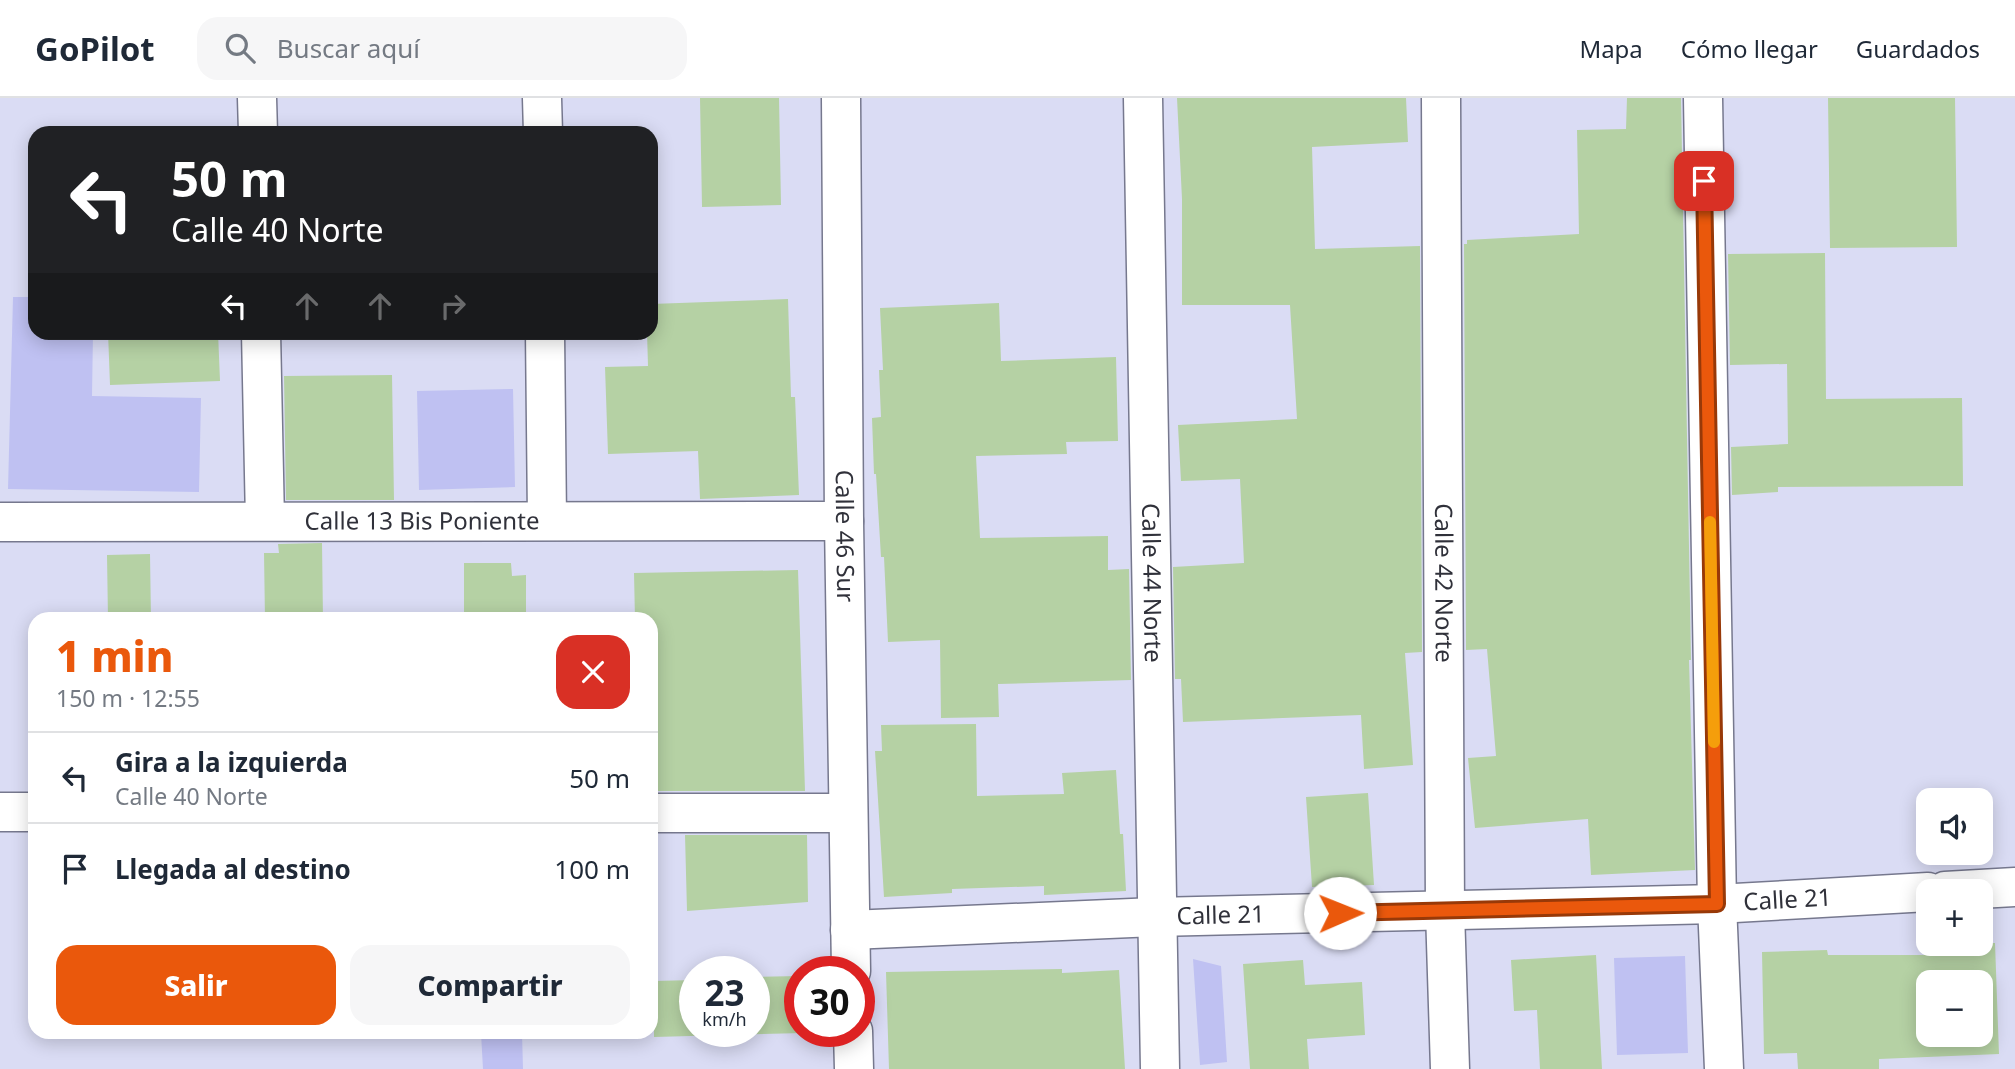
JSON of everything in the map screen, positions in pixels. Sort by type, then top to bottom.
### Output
[{"type":"street","points":[[257,98],[258,126]]},
{"type":"street","points":[[542,98],[542,126]]},
{"type":"street","name":"Calle 46 Sur","points":[[841,98],[851,956]]},
{"type":"street","name":"Calle 44 Norte","points":[[1143,98],[1160,1069]]},
{"type":"street","name":"Calle 42 Norte","points":[[1441,98],[1445,911],[1450,1069]]},
{"type":"street","points":[[1703,98],[1717,904],[1724,1069]]},
{"type":"street","points":[[261,340],[265,521]]},
{"type":"street","points":[[545,340],[547,520]]},
{"type":"street","name":"Calle 13 Bis Poniente","points":[[0,522],[844,521]]},
{"type":"street","points":[[0,812],[28,812]]},
{"type":"street","points":[[658,813],[848,813]]},
{"type":"street","points":[[1993,888],[2015,887]]},
{"type":"street","name":"Calle 21","points":[[850,930],[1156,917],[1717,904],[1916,893]]},
{"type":"street","points":[[853,1047],[854,1069]]},
{"type":"shaded area","points":[[13,297],[28,297],[28,340],[93,340],[92,396],[201,398],[199,492],[8,489]]},
{"type":"shaded area","points":[[513,389],[515,487],[419,490],[417,391]]},
{"type":"shaded area","points":[[1685,956],[1688,1053],[1617,1055],[1614,958]]},
{"type":"shaded area","points":[[1193,959],[1221,966],[1227,1062],[1200,1065]]},
{"type":"shaded area","points":[[481,1039],[522,1039],[523,1069],[483,1069]]},
{"type":"building","points":[[700,98],[779,98],[781,205],[702,207]]},
{"type":"building","points":[[1177,98],[1406,98],[1408,142],[1312,147],[1315,249],[1420,246],[1422,652],[1405,653],[1413,765],[1364,769],[1361,715],[1183,722],[1181,679],[1175,679],[1173,567],[1244,563],[1240,479],[1181,481],[1178,425],[1297,419],[1290,305],[1182,305],[1182,199]]},
{"type":"building","points":[[1627,98],[1681,98],[1689,660],[1695,870],[1591,875],[1588,819],[1475,828],[1468,758],[1496,756],[1487,649],[1466,650],[1464,244],[1467,244],[1467,240],[1579,234],[1577,130],[1626,129]]},
{"type":"building","points":[[1828,98],[1955,98],[1957,247],[1830,248]]},
{"type":"building","points":[[1825,253],[1826,399],[1962,398],[1963,486],[1778,487],[1778,492],[1732,495],[1731,447],[1788,444],[1787,364],[1730,365],[1728,254]]},
{"type":"building","points":[[788,299],[791,397],[795,397],[799,495],[700,499],[698,451],[608,454],[605,367],[648,366],[647,340],[658,340],[658,304]]},
{"type":"building","points":[[999,303],[1001,361],[1116,357],[1118,441],[1066,442],[1067,454],[976,456],[980,538],[1108,536],[1108,570],[1129,569],[1131,680],[998,684],[999,717],[941,718],[940,640],[888,642],[872,418],[881,417],[879,370],[883,370],[880,308]]},
{"type":"building","points":[[108,340],[218,340],[220,381],[110,385]]},
{"type":"building","points":[[392,375],[394,500],[286,500],[284,376]]},
{"type":"building","points":[[322,543],[323,612],[265,612],[264,553],[279,553],[278,544]]},
{"type":"building","points":[[150,554],[151,612],[108,612],[107,555]]},
{"type":"building","points":[[464,563],[511,563],[512,576],[526,575],[526,612],[464,612]]},
{"type":"building","points":[[798,570],[805,791],[658,791],[658,612],[635,612],[634,573]]},
{"type":"building","points":[[976,724],[977,796],[1064,794],[1062,773],[1116,770],[1126,891],[1044,895],[1044,886],[952,889],[952,893],[884,897],[875,751],[882,751],[881,725]]},
{"type":"building","points":[[1368,793],[1374,885],[1312,887],[1306,797]]},
{"type":"building","points":[[685,835],[807,835],[808,902],[687,911]]},
{"type":"building","points":[[1995,943],[1999,1054],[1879,1059],[1879,1069],[1798,1069],[1797,1053],[1764,1054],[1762,952],[1827,950],[1828,955],[1993,956]]},
{"type":"building","points":[[1596,955],[1602,1069],[1540,1069],[1537,1010],[1514,1011],[1511,960]]},
{"type":"building","points":[[1303,960],[1305,985],[1362,982],[1365,1035],[1307,1039],[1309,1069],[1250,1069],[1243,964]]},
{"type":"building","points":[[1062,969],[1062,973],[1119,970],[1125,1069],[889,1069],[886,972]]},
{"type":"building","points":[[784,976],[784,1034],[770,1034],[770,977]]},
{"type":"building","points":[[679,980],[679,1036],[658,1037],[658,981]]},
{"type":"slow traffic","points":[[1710,522],[1714,742]]},
{"type":"route","points":[[1340,913],[1717,904],[1704,181]]}]
